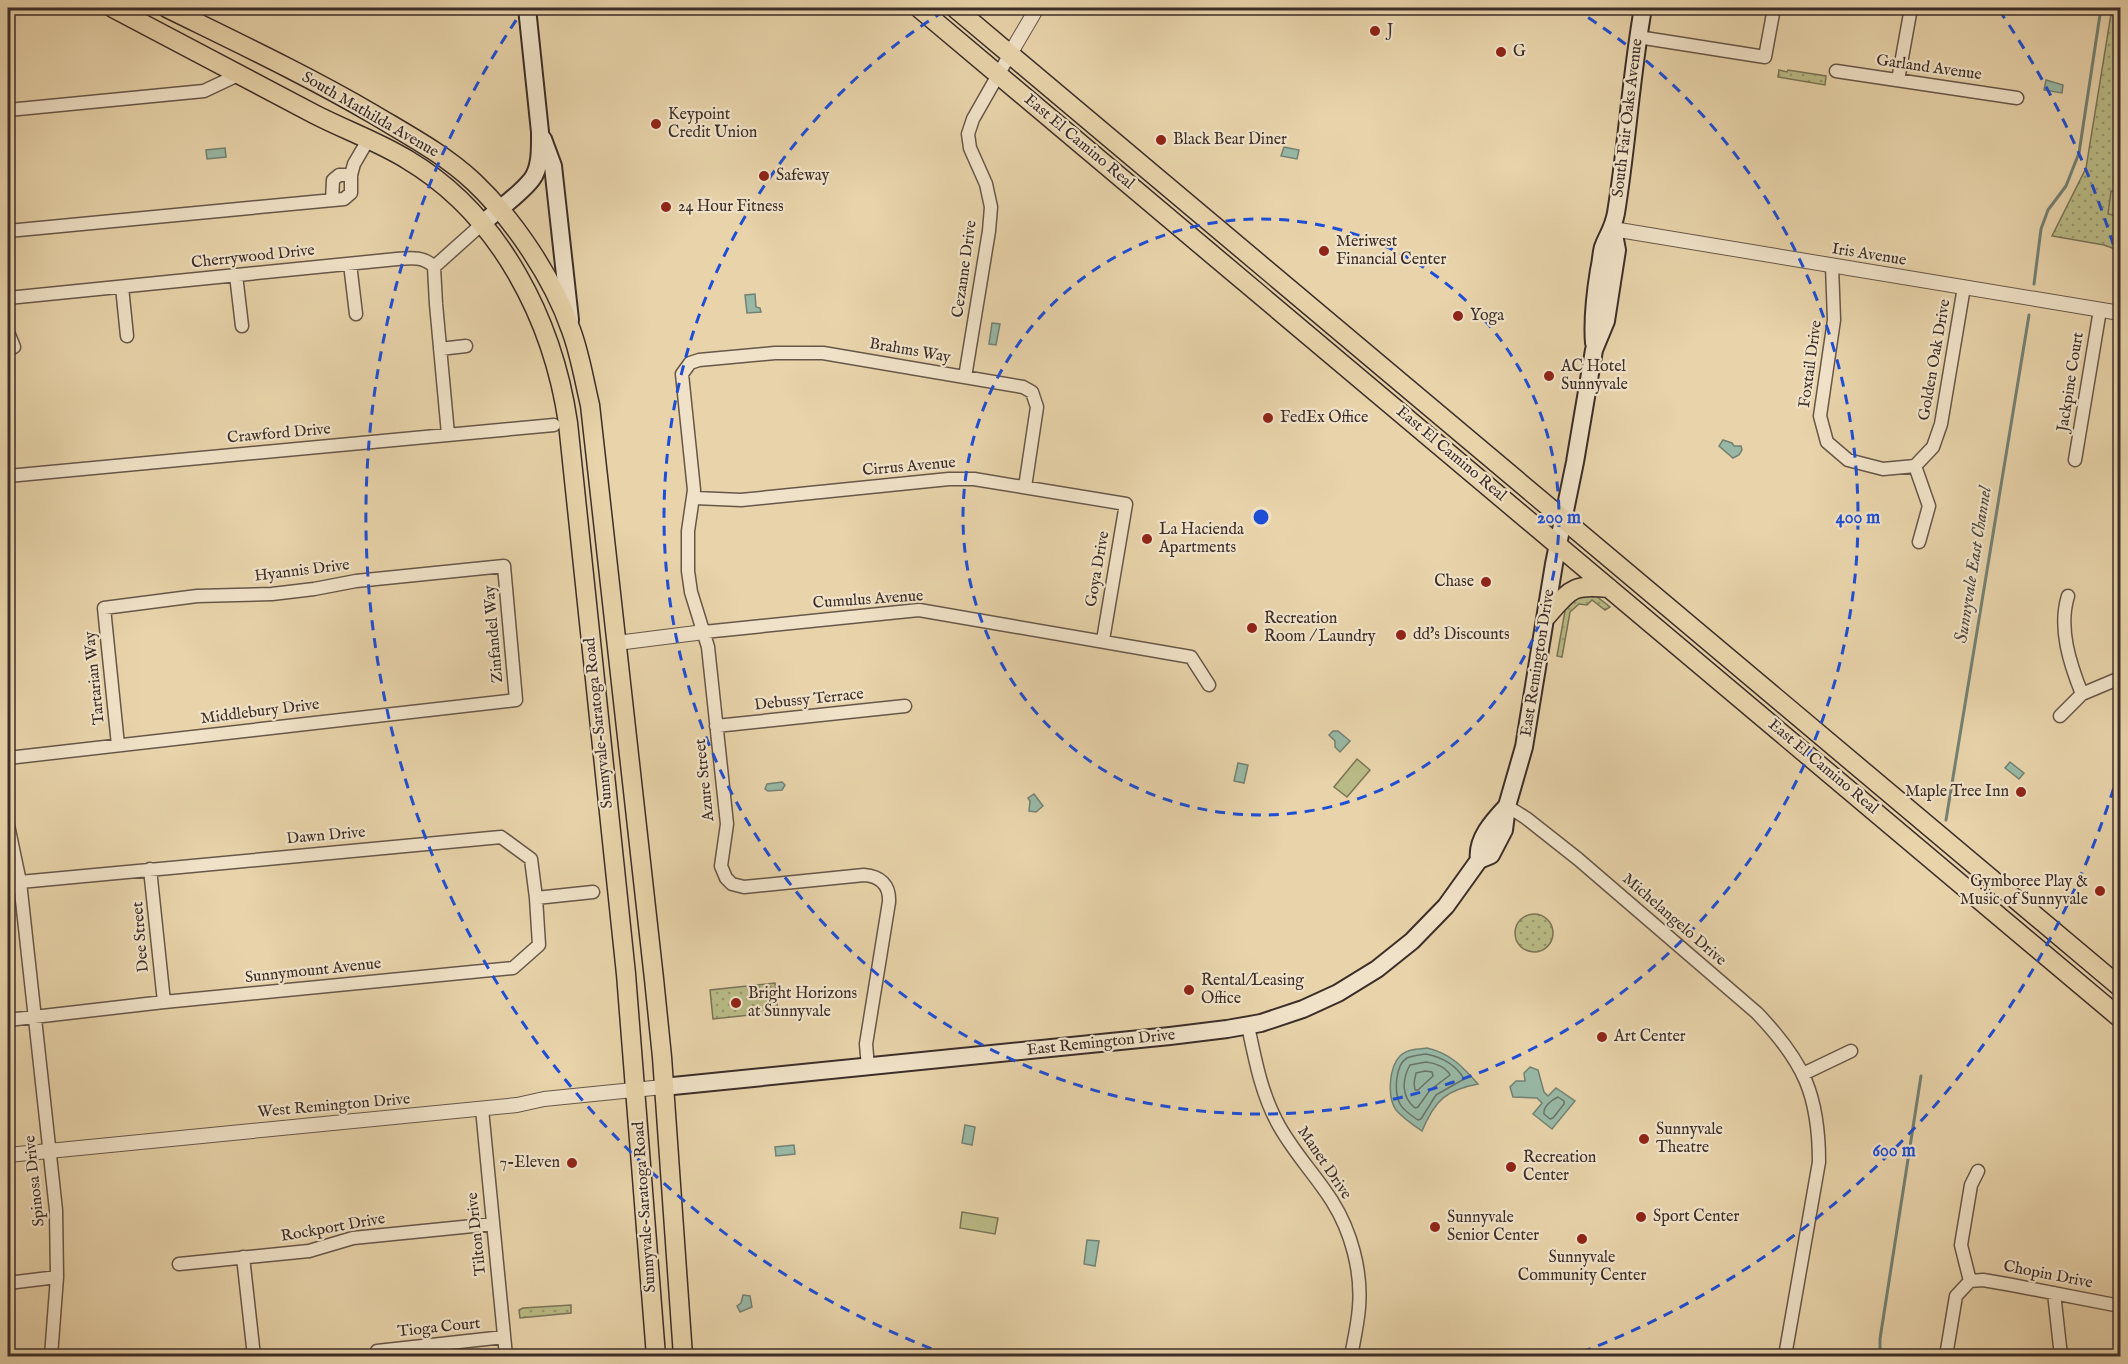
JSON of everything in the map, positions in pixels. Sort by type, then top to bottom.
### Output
[{"type":"main road","name":"South Mathilda Avenue","points":[[114,8],[408,160],[450,191],[482,224]]},
{"type":"main road","name":"South Mathilda Avenue","points":[[166,8],[325,87],[432,148],[474,182],[499,208],[537,262],[572,330]]},
{"type":"main road","name":"Sunnyvale-Saratoga Road","points":[[527,8],[540,149],[533,178],[482,224],[531,298],[551,348],[564,395],[617,888],[636,1090],[656,1356]]},
{"type":"main road","name":"East El Camino Real","points":[[919,8],[2121,1018]]},
{"type":"main road","name":"East El Camino Real","points":[[955,8],[2121,987]]},
{"type":"main road","name":"South Fair Oaks Avenue","points":[[1564,518],[1594,350],[1605,321],[1617,250],[1613,229],[1643,8]]},
{"type":"main road","name":"Sunnyvale-Saratoga Road","points":[[540,132],[554,166],[572,330],[590,405],[654,979],[683,1356]]},
{"type":"main road","points":[[1170,219],[1177,214],[1187,217],[1224,247],[1237,244]]},
{"type":"main road","points":[[1236,274],[1259,280],[1295,310],[1302,310],[1309,304]]},
{"type":"main road","name":"East Remington Drive","points":[[663,1088],[1248,1026],[1282,1017],[1319,1002],[1377,969],[1430,924],[1451,900],[1479,860],[1478,849],[1491,824],[1507,806],[1524,747],[1564,518]]},
{"type":"main road","points":[[1547,616],[1566,595],[1576,588],[1587,586],[1609,588]]},
{"type":"main road","points":[[1956,878],[1993,890],[2001,885]]},
{"type":"main road","points":[[1998,914],[2013,911],[2052,942],[2082,954]]},
{"type":"street","name":"Cezanne Drive","points":[[965,377],[989,231],[990,207],[986,184],[970,148],[968,134],[973,119],[1037,8]]},
{"type":"street","points":[[1638,37],[1765,57],[1774,8]]},
{"type":"street","points":[[1898,80],[1911,8]]},
{"type":"street","name":"Garland Avenue","points":[[1836,71],[2017,98]]},
{"type":"street","points":[[8,110],[204,91],[240,74]]},
{"type":"street","points":[[8,231],[344,199],[350,195],[354,164],[368,140]]},
{"type":"street","points":[[332,200],[333,180],[339,175],[351,175]]},
{"type":"street","points":[[448,434],[434,267],[482,224]]},
{"type":"street","name":"Iris Avenue","points":[[1613,229],[2121,314]]},
{"type":"street","name":"Cherrywood Drive","points":[[8,298],[412,258],[430,262],[434,267]]},
{"type":"street","points":[[350,264],[356,314]]},
{"type":"street","name":"Foxtail Drive","points":[[1832,266],[1834,320],[1820,416],[1827,442],[1848,460],[1883,469],[1915,466]]},
{"type":"street","points":[[236,275],[242,326]]},
{"type":"street","points":[[122,287],[127,336]]},
{"type":"street","name":"Golden Oak Drive","points":[[1915,466],[1932,447],[1941,424],[1964,287]]},
{"type":"street","name":"Jackpine Court","points":[[2075,460],[2100,310]]},
{"type":"street","points":[[8,332],[14,347]]},
{"type":"street","points":[[440,349],[466,346]]},
{"type":"street","name":"Brahms Way","points":[[686,367],[699,360],[799,352],[837,355],[1023,387],[1032,392],[1038,407],[1025,487]]},
{"type":"street","name":"Azure Street","points":[[686,367],[682,380],[694,498],[688,531],[688,571],[708,647],[727,824],[721,866],[726,878],[732,884],[744,887],[871,875],[881,880],[887,888],[889,902],[866,1044],[868,1067]]},
{"type":"street","name":"Crawford Drive","points":[[8,476],[554,425]]},
{"type":"street","points":[[1915,466],[1929,506],[1919,542]]},
{"type":"street","name":"Cirrus Avenue","points":[[694,498],[741,500],[974,478],[1126,504]]},
{"type":"street","name":"Goya Drive","points":[[1102,640],[1126,504]]},
{"type":"street","name":"Hyannis Drive","points":[[104,608],[197,596],[272,594],[356,581],[504,566]]},
{"type":"street","name":"Zinfandel Way","points":[[504,566],[516,700]]},
{"type":"street","points":[[2068,596],[2063,609],[2069,662],[2082,694]]},
{"type":"street","name":"Tartarian Way","points":[[104,608],[118,745]]},
{"type":"street","name":"Cumulus Avenue","points":[[617,643],[919,610],[1191,657],[1209,685]]},
{"type":"street","points":[[2060,716],[2082,694],[2121,678]]},
{"type":"street","name":"Middlebury Drive","points":[[8,758],[516,700]]},
{"type":"street","name":"Debussy Terrace","points":[[716,726],[905,706]]},
{"type":"street","name":"Michelangelo Drive","points":[[1507,806],[1578,859],[1757,1013],[1780,1037],[1803,1074],[1815,1109],[1819,1130],[1818,1162],[1785,1356]]},
{"type":"street","name":"Spinosa Drive","points":[[8,825],[20,882],[56,1210],[57,1277],[51,1356]]},
{"type":"street","name":"Dawn Drive","points":[[20,882],[501,837],[531,859],[536,898]]},
{"type":"street","name":"Dee Street","points":[[150,869],[164,1002]]},
{"type":"street","points":[[536,898],[593,892]]},
{"type":"street","name":"Sunnymount Avenue","points":[[8,1020],[164,1002],[513,969],[539,945],[536,898]]},
{"type":"street","name":"Manet Drive","points":[[1248,1026],[1269,1107],[1285,1135],[1345,1224],[1358,1270],[1359,1306],[1351,1356]]},
{"type":"street","points":[[1803,1074],[1851,1051]]},
{"type":"street","name":"West Remington Drive","points":[[8,1155],[517,1106],[544,1099],[663,1088]]},
{"type":"street","name":"Tilton Drive","points":[[482,1109],[506,1356]]},
{"type":"street","points":[[1946,1356],[1956,1296],[1970,1281],[1961,1245],[1971,1185],[1978,1171]]},
{"type":"street","name":"Rockport Drive","points":[[179,1264],[309,1251],[353,1238],[493,1224]]},
{"type":"street","points":[[243,1257],[254,1356]]},
{"type":"street","points":[[8,1283],[57,1277]]},
{"type":"street","name":"Chopin Drive","points":[[1970,1281],[1983,1280],[2121,1306]]},
{"type":"street","points":[[2054,1293],[2061,1356]]},
{"type":"street","name":"Tioga Court","points":[[377,1351],[504,1337]]},
{"type":"green space","points":[[2112,8],[2120,8],[2120,251],[2104,245],[2052,236],[2086,168]]},
{"type":"green space","points":[[1779,70],[1826,76],[1825,85],[1778,77]]},
{"type":"green space","points":[[2111,191],[2120,192],[2117,216],[2108,214]]},
{"type":"green space","points":[[1578,595],[1596,596],[1610,607],[1605,610],[1592,600],[1587,605],[1579,604],[1570,612],[1562,657],[1557,656],[1567,605]]},
{"type":"green space","points":[[1357,759],[1370,770],[1347,797],[1334,787]]},
{"type":"green space","points":[[1534,914],[1547,920],[1553,933],[1547,946],[1534,952],[1521,946],[1515,933],[1521,920]]},
{"type":"green space","points":[[775,983],[778,1012],[713,1019],[710,990]]},
{"type":"green space","points":[[962,1212],[998,1218],[995,1234],[960,1228]]},
{"type":"green space","points":[[571,1305],[571,1313],[520,1318],[519,1310],[523,1308]]},
{"type":"water","points":[[2046,80],[2063,85],[2062,93],[2044,90]]},
{"type":"water","points":[[1284,147],[1299,150],[1297,159],[1281,156]]},
{"type":"water","points":[[225,148],[226,157],[207,159],[206,150]]},
{"type":"water","points":[[755,294],[756,307],[760,308],[761,312],[747,313],[745,295]]},
{"type":"water","points":[[992,323],[1000,324],[996,345],[989,344]]},
{"type":"water","points":[[1723,440],[1734,446],[1741,446],[1742,450],[1739,455],[1733,458],[1719,446]]},
{"type":"water","points":[[1333,731],[1338,731],[1350,741],[1340,752],[1329,735]]},
{"type":"water","points":[[2010,762],[2024,773],[2019,779],[2005,768]]},
{"type":"water","points":[[1238,763],[1248,765],[1244,783],[1234,781]]},
{"type":"water","points":[[782,782],[785,785],[782,790],[768,791],[765,789],[767,784]]},
{"type":"water","points":[[1034,794],[1043,806],[1036,812],[1029,811],[1028,798]]},
{"type":"water","points":[[1427,1048],[1449,1057],[1478,1084],[1467,1086],[1443,1098],[1432,1111],[1422,1131],[1396,1110],[1391,1098],[1390,1082],[1393,1067],[1400,1056],[1409,1051]]},
{"type":"water","points":[[1530,1067],[1538,1070],[1544,1092],[1548,1096],[1556,1088],[1575,1101],[1552,1129],[1533,1114],[1542,1103],[1537,1098],[1513,1097],[1510,1087],[1516,1081],[1525,1081],[1524,1073]]},
{"type":"water","points":[[965,1125],[975,1127],[972,1145],[962,1143]]},
{"type":"water","points":[[794,1145],[795,1154],[776,1156],[775,1147]]},
{"type":"water","points":[[1087,1240],[1099,1241],[1095,1266],[1084,1264]]},
{"type":"water","points":[[743,1295],[750,1296],[752,1307],[740,1312],[737,1306],[741,1303]]},
{"type":"waterway","name":"Sunnyvale East Channel","points":[[2034,284],[2041,229],[2048,210],[2066,186],[2079,153],[2101,8]]},
{"type":"waterway","name":"Sunnyvale East Channel","points":[[1946,820],[2029,315]]},
{"type":"waterway","name":"Sunnyvale East Channel","points":[[1880,1356],[1880,1339],[1921,1076]]},
{"type":"place","name":"J","points":[[1375,31]]},
{"type":"place","name":"G","points":[[1501,52]]},
{"type":"place","name":"Keypoint Credit Union","points":[[656,124]]},
{"type":"place","name":"Black Bear Diner","points":[[1161,140]]},
{"type":"place","name":"Safeway","points":[[764,176]]},
{"type":"place","name":"24 Hour Fitness","points":[[666,207]]},
{"type":"place","name":"Meriwest Financial Center","points":[[1324,251]]},
{"type":"place","name":"Yoga","points":[[1458,316]]},
{"type":"place","name":"AC Hotel Sunnyvale","points":[[1549,376]]},
{"type":"place","name":"FedEx Office","points":[[1268,418]]},
{"type":"place","name":"La Hacienda Apartments","points":[[1147,539]]},
{"type":"place","name":"Chase","points":[[1486,582]]},
{"type":"place","name":"Recreation Room / Laundry","points":[[1252,628]]},
{"type":"place","name":"dd's Discounts","points":[[1401,635]]},
{"type":"place","name":"Maple Tree Inn","points":[[2021,792]]},
{"type":"place","name":"Gymboree Play & Music of Sunnyvale","points":[[2100,891]]},
{"type":"place","name":"Rental/Leasing Office","points":[[1189,990]]},
{"type":"place","name":"Bright Horizons at Sunnyvale","points":[[736,1003]]},
{"type":"place","name":"Art Center","points":[[1602,1037]]},
{"type":"place","name":"Sunnyvale Theatre","points":[[1644,1139]]},
{"type":"place","name":"7-Eleven","points":[[572,1163]]},
{"type":"place","name":"Recreation Center","points":[[1511,1167]]},
{"type":"place","name":"Sport Center","points":[[1641,1217]]},
{"type":"place","name":"Sunnyvale Senior Center","points":[[1435,1227]]},
{"type":"place","name":"Sunnyvale Community Center","points":[[1582,1239]]}]
